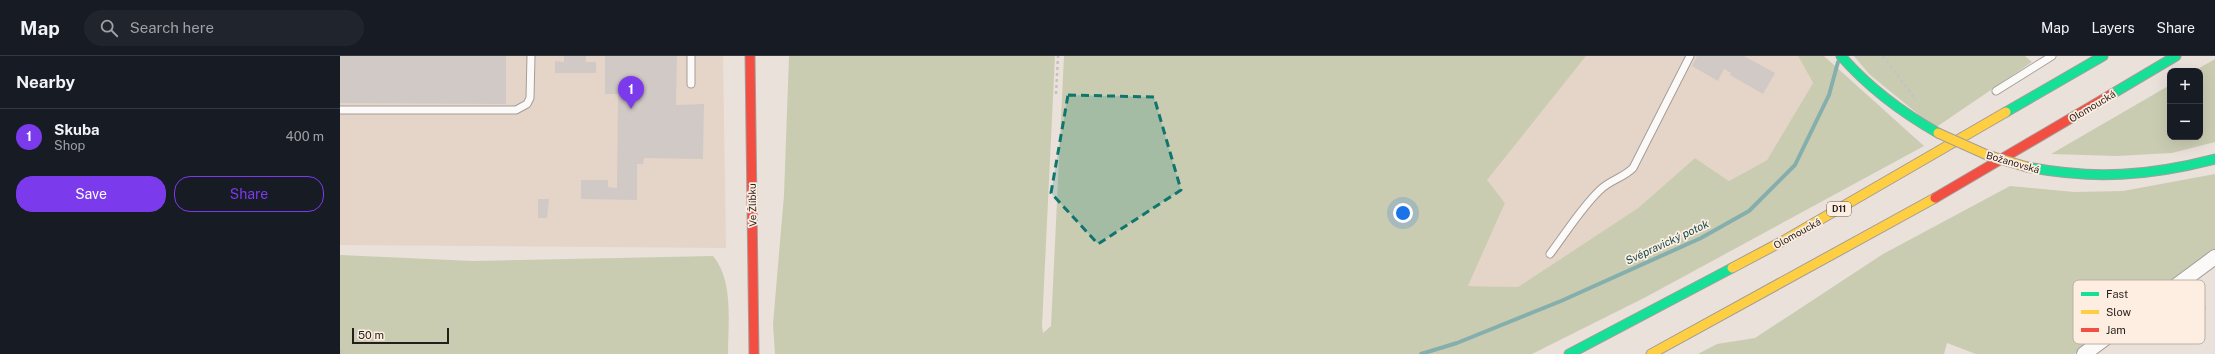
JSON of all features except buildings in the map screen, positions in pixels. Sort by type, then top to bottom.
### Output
[{"type":"main road","name":"Ve Žlíbku","points":[[750,56],[754,354]]},
{"type":"main road","name":"Olomoucká","points":[[1569,354],[1784,241],[2103,56]]},
{"type":"main road","name":"Olomoucká","points":[[1651,354],[1920,207],[2176,56]]},
{"type":"main road","name":"Božanovská","points":[[1844,59],[1898,109],[1938,133],[1987,155],[2027,167],[2076,176],[2110,177],[2160,172],[2215,159]]},
{"type":"street","points":[[2184,280],[2215,257]]},
{"type":"street","points":[[2084,354],[2098,344]]},
{"type":"lane","points":[[340,110],[516,110],[527,104],[530,98],[531,56]]},
{"type":"lane","points":[[691,56],[691,84]]},
{"type":"lane","points":[[1550,254],[1600,190],[1613,181],[1628,174],[1633,168],[1690,56]]},
{"type":"lane","points":[[1996,91],[2052,56]]},
{"type":"path","points":[[1056,94],[1058,56]]},
{"type":"path","points":[[1883,56],[1920,105]]},
{"type":"path","points":[[340,350],[346,354]]},
{"type":"highlighted area","points":[[1068,95],[1154,97],[1181,190],[1098,244],[1051,193]]},
{"type":"shaded area","points":[[340,56],[723,56],[726,248],[340,245]]},
{"type":"shaded area","points":[[1586,56],[1798,56],[1813,83],[1767,160],[1729,181],[1695,158],[1638,208],[1518,287],[1468,286],[1505,203],[1486,180]]},
{"type":"green space","points":[[789,56],[1055,56],[1042,326],[1043,333],[1051,326],[1064,56],[1586,56],[1487,180],[1505,203],[1468,286],[1518,287],[1638,208],[1695,158],[1729,181],[1767,160],[1813,83],[1798,56],[1824,56],[1924,146],[1646,297],[1532,354],[775,354],[773,324],[784,195]]},
{"type":"green space","points":[[1854,56],[2025,56],[2032,62],[1935,128],[1869,74]]},
{"type":"green space","points":[[2215,59],[2215,142],[2172,153],[2117,156],[2051,154],[2167,87],[2167,140],[2203,140],[2203,68],[2199,68]]},
{"type":"green space","points":[[2215,174],[2215,250],[2174,280],[2073,280],[2073,344],[2088,344],[2074,354],[1976,354],[1947,343],[1944,354],[1698,354],[1717,344],[1755,338],[1883,254],[2010,186],[2074,192],[2123,191]]},
{"type":"green space","points":[[340,255],[473,261],[713,256],[720,266],[727,290],[729,316],[728,354],[340,354]]},
{"type":"waterway","name":"Svépravický potok","points":[[1421,354],[1457,343],[1561,301],[1701,238],[1749,211],[1795,165],[1829,95],[1838,62]]},
{"type":"traffic: fast","points":[[1841,56],[1863,79],[1886,99],[1911,117],[1938,133]]},
{"type":"traffic: fast","points":[[2006,112],[2103,56]]},
{"type":"traffic: fast","points":[[2112,94],[2176,56]]},
{"type":"traffic: fast","points":[[2027,167],[2075,174],[2099,175],[2167,169],[2215,159]]},
{"type":"traffic: fast","points":[[1569,354],[1732,268]]},
{"type":"traffic: slow","points":[[1732,268],[1783,241],[2006,112]]},
{"type":"traffic: slow","points":[[1938,133],[1987,155],[2027,167]]},
{"type":"traffic: slow","points":[[1651,354],[1935,198]]},
{"type":"traffic: jam","points":[[750,56],[754,354]]},
{"type":"traffic: jam","points":[[1935,198],[2112,94]]},
{"type":"place","name":"Skuba","points":[[631,109]]}]
